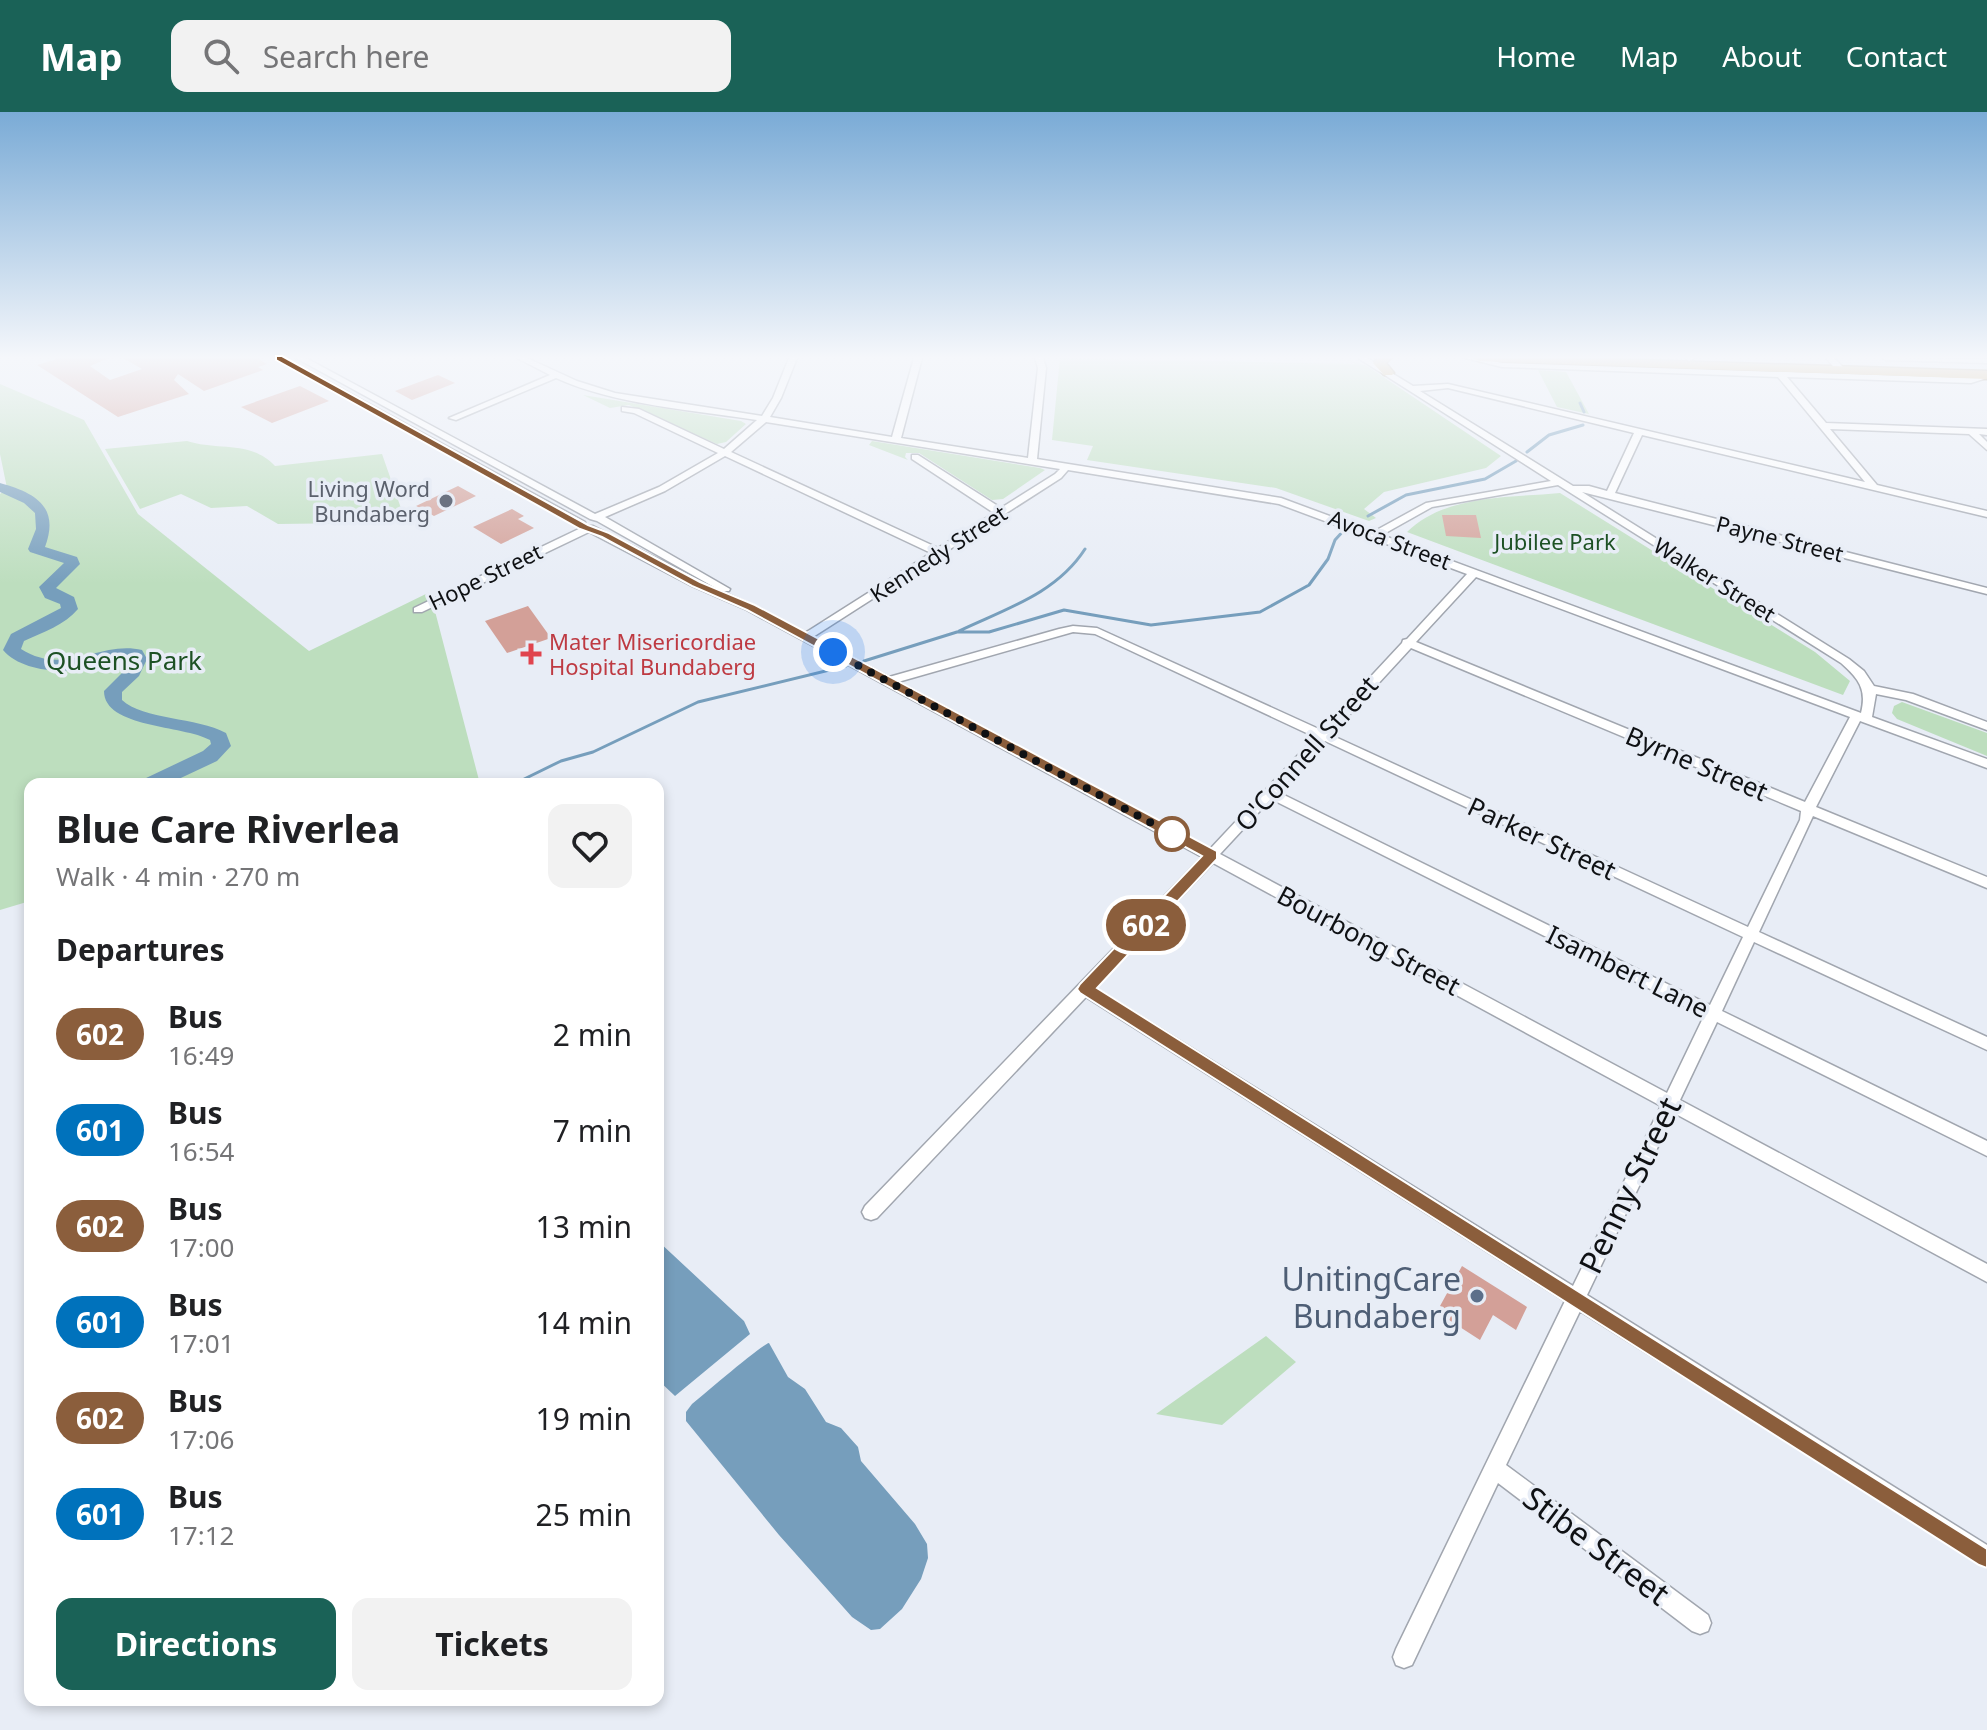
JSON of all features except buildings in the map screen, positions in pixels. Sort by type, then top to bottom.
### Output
[{"type":"street","name":"Bourbong Street","points":[[416,434],[710,579],[751,608]]},
{"type":"street","points":[[683,434],[938,552]]},
{"type":"street","name":"Hope Street","points":[[418,610],[702,466],[746,434]]},
{"type":"street","name":"Avoca Street","points":[[860,434],[1250,494],[1310,509],[1987,764]]},
{"type":"street","points":[[896,439],[897,434]]},
{"type":"street","points":[[1032,460],[1034,434]]},
{"type":"street","name":"Walker Street","points":[[1484,434],[1845,661],[1863,676],[1871,689]]},
{"type":"street","points":[[1610,494],[1638,434]]},
{"type":"street","points":[[1650,434],[1987,514]]},
{"type":"street","points":[[1830,434],[1874,487]]},
{"type":"street","points":[[429,441],[438,441],[439,435]]},
{"type":"street","name":"Bourbong Street","points":[[439,435],[699,585],[806,637],[1987,1273]]},
{"type":"street","points":[[915,457],[1000,512]]},
{"type":"street","name":"Kennedy Street","points":[[806,637],[1058,476],[1067,466]]},
{"type":"street","points":[[1376,534],[1415,511],[1450,499],[1561,482]]},
{"type":"street","name":"Payne Street","points":[[1573,489],[1582,487],[1987,591]]},
{"type":"street","name":"O'Connell Street","points":[[871,1212],[1212,855],[1475,572]]},
{"type":"street","points":[[699,585],[708,585],[710,579]]},
{"type":"street","name":"Parker Street","points":[[888,681],[1059,632],[1073,629],[1097,631],[1987,1044]]},
{"type":"street","name":"Byrne Street","points":[[1407,642],[1987,883]]},
{"type":"street","points":[[1861,717],[1872,698],[1871,689],[1909,697],[1987,726]]},
{"type":"street","name":"Penny Street","points":[[1404,1657],[1806,820],[1808,809],[1861,717]]},
{"type":"street","name":"Isambert Lane","points":[[1269,793],[1987,1149]]},
{"type":"street","points":[[1085,989],[1987,1557]]},
{"type":"street","name":"Stibe Street","points":[[1494,1468],[1700,1623]]},
{"type":"green space","name":"Queens Park","points":[[0,434],[92,434],[138,514],[309,651],[430,592],[478,778],[24,778],[24,903],[0,910],[0,494],[7,488],[0,454]]},
{"type":"green space","points":[[693,434],[735,434],[726,442],[717,444]]},
{"type":"green space","points":[[1053,434],[1468,434],[1501,456],[1486,468],[1384,492],[1364,509],[1376,518],[1369,521],[1276,488],[1087,460],[1093,446],[1052,440]]},
{"type":"green space","points":[[187,441],[245,449],[266,458],[275,466],[382,454],[403,514],[355,523],[278,524],[247,506],[211,508],[181,494],[140,509],[105,449]]},
{"type":"green space","points":[[872,441],[1045,470],[1003,499],[992,500],[919,453],[906,453],[908,460],[869,445]]},
{"type":"green space","name":"Jubilee Park","points":[[1560,493],[1815,652],[1850,681],[1843,695],[1407,532],[1423,520],[1459,504]]},
{"type":"green space","points":[[1902,702],[1987,733],[1987,756],[1897,719],[1892,713],[1894,706]]},
{"type":"green space","points":[[1266,1336],[1296,1362],[1222,1425],[1156,1414]]},
{"type":"water","points":[[664,1247],[744,1321],[750,1334],[675,1396],[664,1386]]},
{"type":"water","points":[[769,1343],[788,1377],[805,1389],[826,1422],[841,1428],[858,1447],[861,1461],[915,1524],[927,1544],[928,1558],[921,1579],[902,1609],[880,1629],[871,1630],[852,1617],[779,1535],[686,1421],[686,1412],[692,1404]]},
{"type":"waterway","points":[[1527,452],[1554,434]]},
{"type":"waterway","points":[[1368,516],[1406,495],[1485,479],[1516,461]]},
{"type":"waterway","points":[[0,487],[29,500],[42,512],[44,529],[36,549],[71,560],[72,564],[47,587],[51,594],[68,601],[70,609],[60,618],[17,638],[12,650],[37,662],[58,665],[86,663],[117,654],[136,654],[138,659],[133,672],[113,691],[113,701],[119,708],[198,728],[219,737],[221,746],[210,756],[164,778]]},
{"type":"waterway","points":[[864,661],[957,632],[989,632],[1064,610],[1151,625],[1260,612],[1309,585],[1328,559],[1335,540],[1345,529]]},
{"type":"waterway","points":[[959,631],[1045,589],[1060,578],[1085,549]]},
{"type":"waterway","points":[[526,778],[561,761],[593,752],[698,702],[846,666]]},
{"type":"bus line","name":"602","points":[[417,434],[584,527],[606,535],[696,584],[751,608],[1212,855],[1085,989],[1987,1557]]},
{"type":"place","name":"Living Word Bundaberg","points":[[446,501]]},
{"type":"place","name":"Mater Misericordiae Hospital Bundaberg","points":[[531,654]]},
{"type":"place","name":"UnitingCare Bundaberg","points":[[1477,1296]]},
{"type":"route","points":[[833,652],[1172,834]]}]
